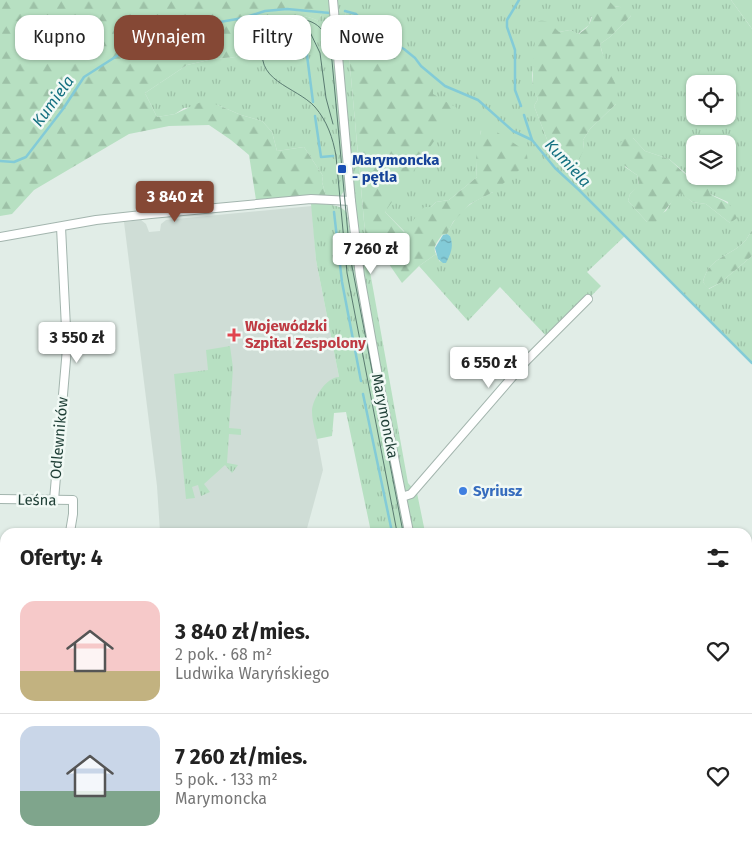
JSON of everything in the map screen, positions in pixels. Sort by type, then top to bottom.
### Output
[{"type":"street","name":"Marymoncka","points":[[333,2],[351,201],[365,306],[408,528]]},
{"type":"street","points":[[0,236],[96,220],[311,199],[351,201]]},
{"type":"street","name":"Odlewników","points":[[54,500],[67,348],[61,226]]},
{"type":"street","points":[[402,497],[411,494],[528,360],[588,299]]},
{"type":"street","name":"Leśna","points":[[0,499],[73,500],[71,528]]},
{"type":"shaded area","name":"Wojewódzki Szpital Zespolony","points":[[312,206],[316,260],[339,377],[312,410],[323,470],[307,528],[160,528],[157,486],[124,222],[141,220],[146,224],[149,232],[160,231],[161,224],[166,220]]},
{"type":"green space","points":[[0,0],[329,0],[330,13],[322,11],[319,21],[311,18],[311,15],[234,15],[234,57],[224,58],[224,15],[114,15],[114,60],[209,60],[187,65],[145,93],[157,117],[175,114],[203,101],[262,121],[272,132],[277,151],[304,147],[323,176],[322,182],[326,196],[311,195],[256,200],[249,155],[209,125],[169,126],[129,134],[34,190],[12,214],[0,216]]},
{"type":"green space","points":[[336,0],[731,0],[752,29],[752,230],[740,246],[710,267],[703,282],[709,289],[720,283],[752,256],[752,363],[625,236],[587,272],[601,286],[549,339],[500,287],[468,321],[419,266],[436,254],[440,262],[450,236],[447,234],[460,213],[471,204],[493,192],[481,130],[476,167],[477,177],[449,200],[436,202],[431,207],[424,208],[405,232],[385,212],[433,94],[433,77],[402,48],[402,15],[353,15],[345,11],[345,15],[337,15]],"holes":[[[614,6],[620,7],[631,16],[610,37],[600,44],[616,104],[590,129],[583,140],[584,149],[548,142],[534,106],[538,99],[532,79],[533,71],[540,55],[559,32],[570,30],[578,34],[589,25],[591,17]]]},
{"type":"green space","points":[[608,0],[614,6],[622,7],[631,16],[610,37],[600,44],[618,90],[616,104],[590,129],[583,140],[584,149],[578,162],[568,165],[548,142],[534,106],[538,99],[532,88],[536,22],[546,21],[559,32],[570,30],[579,34],[588,26],[597,5]]},
{"type":"green space","points":[[731,0],[752,0],[752,29],[750,26]]},
{"type":"green space","points":[[322,11],[330,13],[330,15],[321,15],[321,60],[334,60],[346,188],[340,197],[326,196],[322,182],[323,176],[304,147],[277,151],[272,132],[262,121],[241,115],[218,105],[184,108],[175,114],[157,117],[145,93],[187,65],[209,60],[224,60],[224,58],[234,57],[234,60],[311,60],[311,18],[319,21]]},
{"type":"green space","points":[[345,11],[357,15],[345,15]]},
{"type":"green space","points":[[402,48],[433,77],[433,94],[457,108],[385,212],[404,232],[424,207],[431,207],[436,202],[449,200],[477,177],[477,150],[485,124],[524,150],[528,163],[493,192],[470,204],[453,222],[447,234],[442,235],[435,246],[436,254],[419,266],[402,283],[380,251],[367,254],[349,60],[402,60]]},
{"type":"green space","points":[[342,60],[349,60],[367,255],[408,483],[417,493],[424,528],[412,528],[386,400],[360,256]]},
{"type":"green space","points":[[625,137],[633,138],[645,151],[669,159],[686,175],[686,185],[707,185],[710,194],[729,205],[737,218],[730,223],[706,204],[692,202],[681,193],[654,224],[647,222],[628,201],[630,194],[639,184],[637,175],[619,159],[618,149]]},
{"type":"green space","points":[[311,204],[326,204],[340,207],[347,213],[361,310],[404,528],[370,528],[346,412],[334,413],[332,436],[317,439],[312,414],[314,401],[329,381],[339,377],[316,260]]},
{"type":"green space","points":[[752,230],[752,256],[720,283],[708,289],[703,282],[710,267],[740,246]]},
{"type":"green space","points":[[230,346],[233,368],[229,428],[241,429],[241,435],[229,434],[227,463],[238,465],[232,473],[225,465],[204,484],[210,492],[201,496],[198,485],[192,487],[195,498],[186,499],[174,374],[208,370],[206,350]]},
{"type":"water","points":[[447,234],[450,236],[452,243],[446,263],[443,263],[438,259],[435,248],[443,235]]},
{"type":"waterway","points":[[519,0],[507,20],[507,27],[515,50],[515,90],[521,106]]},
{"type":"waterway","name":"Kumiela","points":[[0,161],[14,162],[26,157],[63,109],[84,77],[134,45],[185,28],[243,18],[265,11],[287,9],[330,13]]},
{"type":"waterway","name":"Kumiela","points":[[345,11],[356,14],[374,34],[404,49],[445,86],[478,100],[513,131],[532,140],[555,168],[752,363]]},
{"type":"waterway","points":[[308,60],[313,102]]},
{"type":"waterway","points":[[524,115],[532,140]]},
{"type":"waterway","points":[[315,116],[321,157],[333,156]]},
{"type":"waterway","points":[[334,212],[342,282],[361,381]]},
{"type":"waterway","points":[[363,394],[391,528]]},
{"type":"tram line","points":[[396,528],[347,273],[336,156],[333,143],[329,130],[315,107],[278,81],[264,65],[262,54],[269,33],[275,27],[290,20],[306,20],[318,26],[326,36],[331,50],[350,256],[402,528]]},
{"type":"tram line","points":[[311,34],[320,53],[326,98],[333,124]]},
{"type":"place","name":"Marymoncka - pętla","points":[[342,169]]},
{"type":"place","name":"Wojewódzki Szpital Zespolony","points":[[234,335]]},
{"type":"place","name":"Syriusz","points":[[463,491]]}]
